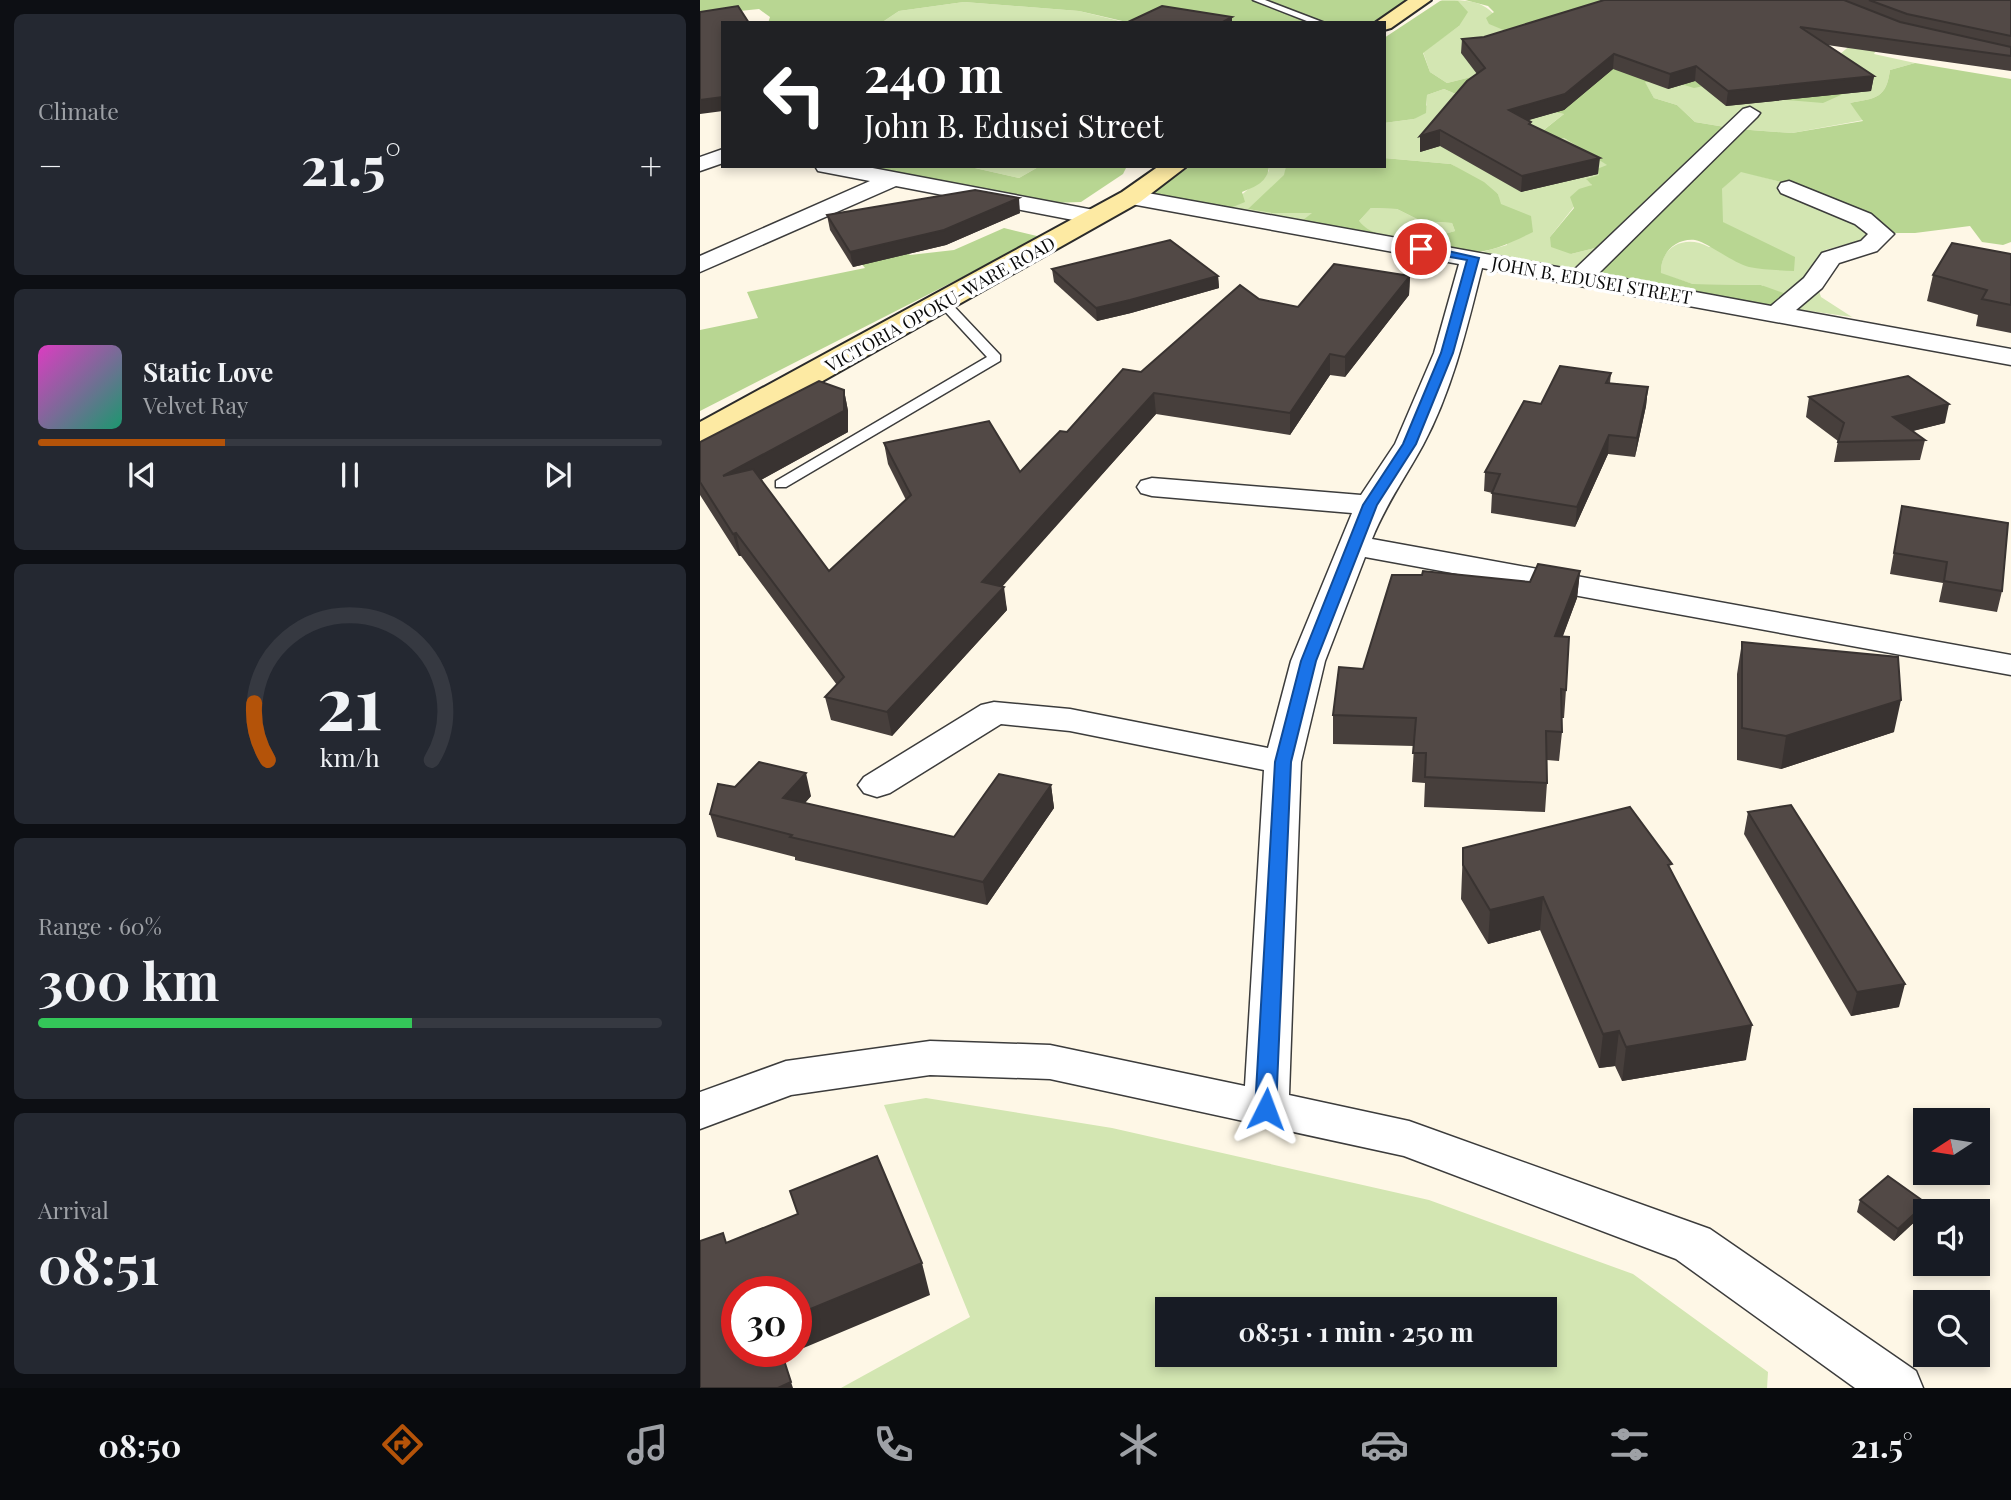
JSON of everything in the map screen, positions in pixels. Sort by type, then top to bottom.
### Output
[{"type":"main road","points":[[1386,23],[1421,0]]},
{"type":"main road","name":"VICTORIA OPOKU-WARE ROAD","points":[[700,434],[1131,197],[1172,168]]},
{"type":"street","points":[[1580,278],[1750,113]]},
{"type":"street","points":[[700,146],[721,147]]},
{"type":"street","points":[[700,165],[721,156]]},
{"type":"street","points":[[835,168],[1094,217]]},
{"type":"street","points":[[700,265],[891,180]]},
{"type":"street","points":[[1777,314],[1814,283],[1830,258],[1869,246],[1882,234],[1863,219],[1789,188]]},
{"type":"street","name":"JOHN B. EDUSEI STREET","points":[[1131,197],[2011,357]]},
{"type":"street","points":[[1266,1109],[1283,762],[1308,661],[1370,505],[1409,444],[1447,353],[1473,258]]},
{"type":"street","points":[[1152,486],[1370,505]]},
{"type":"street","points":[[1352,545],[2011,665]]},
{"type":"street","points":[[877,785],[994,713],[1070,720],[1283,762]]},
{"type":"street","points":[[700,1111],[786,1078],[930,1059],[1049,1062],[1409,1139],[1693,1244],[1897,1388]]},
{"type":"lane","points":[[1257,0],[1315,21]]},
{"type":"lane","points":[[781,484],[995,358],[943,302]]},
{"type":"green space","points":[[700,0],[1415,0],[1383,21],[1122,21],[1079,11],[964,2],[899,11],[884,21],[769,21],[770,17],[759,9],[700,15]]},
{"type":"green space","points":[[1442,0],[1464,1],[1480,4],[1500,21],[1507,31],[1495,71],[1447,83],[1430,72],[1423,52],[1459,26],[1458,1],[1440,1]]},
{"type":"green space","points":[[1465,0],[1667,0],[1852,90],[1823,103],[1775,99],[1713,84],[1694,88],[1671,81],[1645,82],[1654,98],[1677,105],[1695,122],[1737,129],[1792,133],[1863,121],[1850,103],[1878,96],[1886,87],[1890,70],[1915,63],[2011,79],[2011,242],[2003,245],[1982,242],[1970,226],[1915,233],[1888,233],[1785,183],[1741,172],[1722,189],[1723,222],[1795,257],[1794,271],[1749,267],[1700,242],[1688,240],[1670,249],[1663,260],[1661,273],[1693,284],[1761,285],[1789,295],[1781,307],[1623,280],[1599,272],[1599,247],[1571,254],[1551,247],[1550,237],[1574,208],[1570,197],[1579,189],[1592,185],[1586,179],[1599,175],[1597,169],[1607,165],[1564,138],[1548,140],[1540,133],[1564,114],[1458,95],[1444,89],[1427,95],[1426,113],[1414,119],[1386,123],[1386,37],[1440,1],[1458,1],[1468,12],[1459,26],[1423,53],[1430,72],[1447,83],[1495,71],[1506,31],[1489,24],[1486,18],[1494,12],[1488,6]]},
{"type":"green space","points":[[964,2],[1079,11],[1120,21],[884,21],[899,11]]},
{"type":"green space","points":[[1869,30],[1881,42],[1874,54],[1915,63],[1890,70],[1886,87],[1878,96],[1850,103],[1864,120],[1792,133],[1737,129],[1695,122],[1677,105],[1654,98],[1644,81],[1671,81],[1750,39],[1840,54]]},
{"type":"green space","points":[[1444,89],[1458,95],[1564,114],[1541,132],[1548,140],[1564,138],[1608,165],[1600,175],[1587,180],[1592,184],[1550,237],[1571,254],[1599,247],[1623,280],[1475,254],[1507,245],[1498,194],[1451,164],[1386,158],[1386,123],[1414,119],[1427,105],[1427,95]]},
{"type":"green space","points":[[1386,158],[1451,164],[1484,182],[1498,194],[1501,204],[1531,216],[1533,232],[1494,249],[1481,252],[1456,251],[1430,238],[1455,231],[1452,223],[1421,221],[1397,209],[1371,208],[1359,221],[1370,230],[1385,235],[1416,239],[1406,250],[1373,250],[1289,231],[1312,213],[1272,213],[1248,209],[1284,175],[1286,168],[1386,168]]},
{"type":"green space","points":[[874,168],[975,168],[1019,178],[1036,168],[1126,168],[1123,174],[1081,202],[1051,203]]},
{"type":"green space","points":[[975,168],[1036,168],[1019,178]]},
{"type":"green space","points":[[1188,168],[1269,168],[1263,180],[1242,192],[1245,202],[1223,211],[1148,194]]},
{"type":"green space","points":[[1269,168],[1286,168],[1285,175],[1249,209],[1272,213],[1313,213],[1300,224],[1223,211],[1269,171]]},
{"type":"green space","points":[[1741,171],[1785,183],[1888,233],[1825,250],[1812,270],[1821,297],[1852,317],[1781,307],[1762,285],[1693,284],[1661,274],[1664,256],[1683,242],[1700,243],[1709,247],[1750,237],[1722,222],[1722,189]]},
{"type":"green space","points":[[1371,208],[1397,209],[1421,221],[1452,223],[1455,231],[1431,238],[1446,250],[1412,244],[1415,239],[1377,233],[1358,222]]},
{"type":"green space","points":[[1004,228],[1041,237],[700,411],[700,330],[758,318],[747,292],[865,268],[845,244],[890,237],[910,255],[954,250]]},
{"type":"green space","points":[[926,1098],[1112,1128],[1429,1200],[1633,1274],[1768,1372],[1767,1388],[841,1388],[970,1317],[884,1105]]},
{"type":"building","points":[[1604,0],[1844,0],[1900,22],[2011,47],[2011,56],[1800,27],[1874,76],[1728,91],[1696,66],[1670,74],[1614,54],[1565,94],[1509,110],[1531,122],[1529,124],[1600,158],[1522,176],[1440,130],[1420,136],[1467,81],[1485,68],[1462,39],[1484,37]]},
{"type":"building","points":[[1869,0],[2011,0],[2011,36],[1907,14]]},
{"type":"building","points":[[738,6],[748,21],[721,21],[721,97],[700,100],[700,12]]},
{"type":"building","points":[[1162,6],[1232,17],[1225,21],[1130,21]]},
{"type":"building","points":[[975,190],[1019,198],[944,230],[850,252],[827,215]]},
{"type":"building","points":[[1170,240],[1218,276],[1096,308],[1052,269]]},
{"type":"building","points":[[1952,243],[2011,254],[2011,305],[1982,299],[1987,290],[1933,275]]},
{"type":"building","points":[[1334,264],[1410,276],[1345,357],[1330,354],[1290,413],[1154,393],[982,582],[1004,587],[887,712],[825,697],[844,677],[736,533],[733,534],[700,482],[700,442],[819,381],[844,390],[844,411],[723,476],[753,469],[829,571],[911,495],[884,443],[989,421],[1020,472],[1060,431],[1067,432],[1123,369],[1141,372],[1240,285],[1259,299],[1298,307]]},
{"type":"building","points":[[1560,366],[1611,373],[1606,383],[1648,387],[1637,438],[1609,435],[1577,507],[1492,493],[1500,474],[1485,472],[1524,401],[1541,404]]},
{"type":"building","points":[[1908,376],[1949,404],[1893,417],[1925,440],[1838,442],[1844,423],[1809,397]]},
{"type":"building","points":[[1902,506],[2008,523],[2002,591],[1944,581],[1947,562],[1894,553]]},
{"type":"building","points":[[1538,564],[1580,571],[1555,636],[1569,637],[1566,690],[1561,689],[1562,732],[1546,731],[1547,783],[1425,777],[1426,753],[1413,753],[1416,718],[1333,715],[1339,667],[1363,669],[1392,575],[1422,575],[1423,571],[1530,582]]},
{"type":"building","points":[[1742,642],[1898,657],[1901,700],[1786,736],[1742,728]]},
{"type":"building","points":[[759,762],[806,773],[783,798],[954,837],[999,774],[1051,785],[983,882],[790,837],[792,835],[710,814],[718,784],[735,787]]},
{"type":"building","points":[[1791,805],[1905,984],[1857,992],[1748,812]]},
{"type":"building","points":[[1630,807],[1672,864],[1668,865],[1752,1025],[1626,1047],[1619,1031],[1603,1034],[1543,897],[1490,910],[1463,865],[1463,848]]},
{"type":"building","points":[[877,1156],[922,1263],[812,1308],[812,1276],[721,1276],[721,1367],[786,1367],[791,1382],[778,1388],[700,1388],[700,1241],[723,1233],[726,1243],[798,1214],[790,1191]]},
{"type":"building","points":[[1888,1176],[1920,1199],[1913,1199],[1913,1215],[1898,1229],[1860,1200]]},
{"type":"route","points":[[1266,1109],[1283,762],[1308,661],[1370,505],[1409,444],[1447,353],[1473,258],[1421,249]]}]
